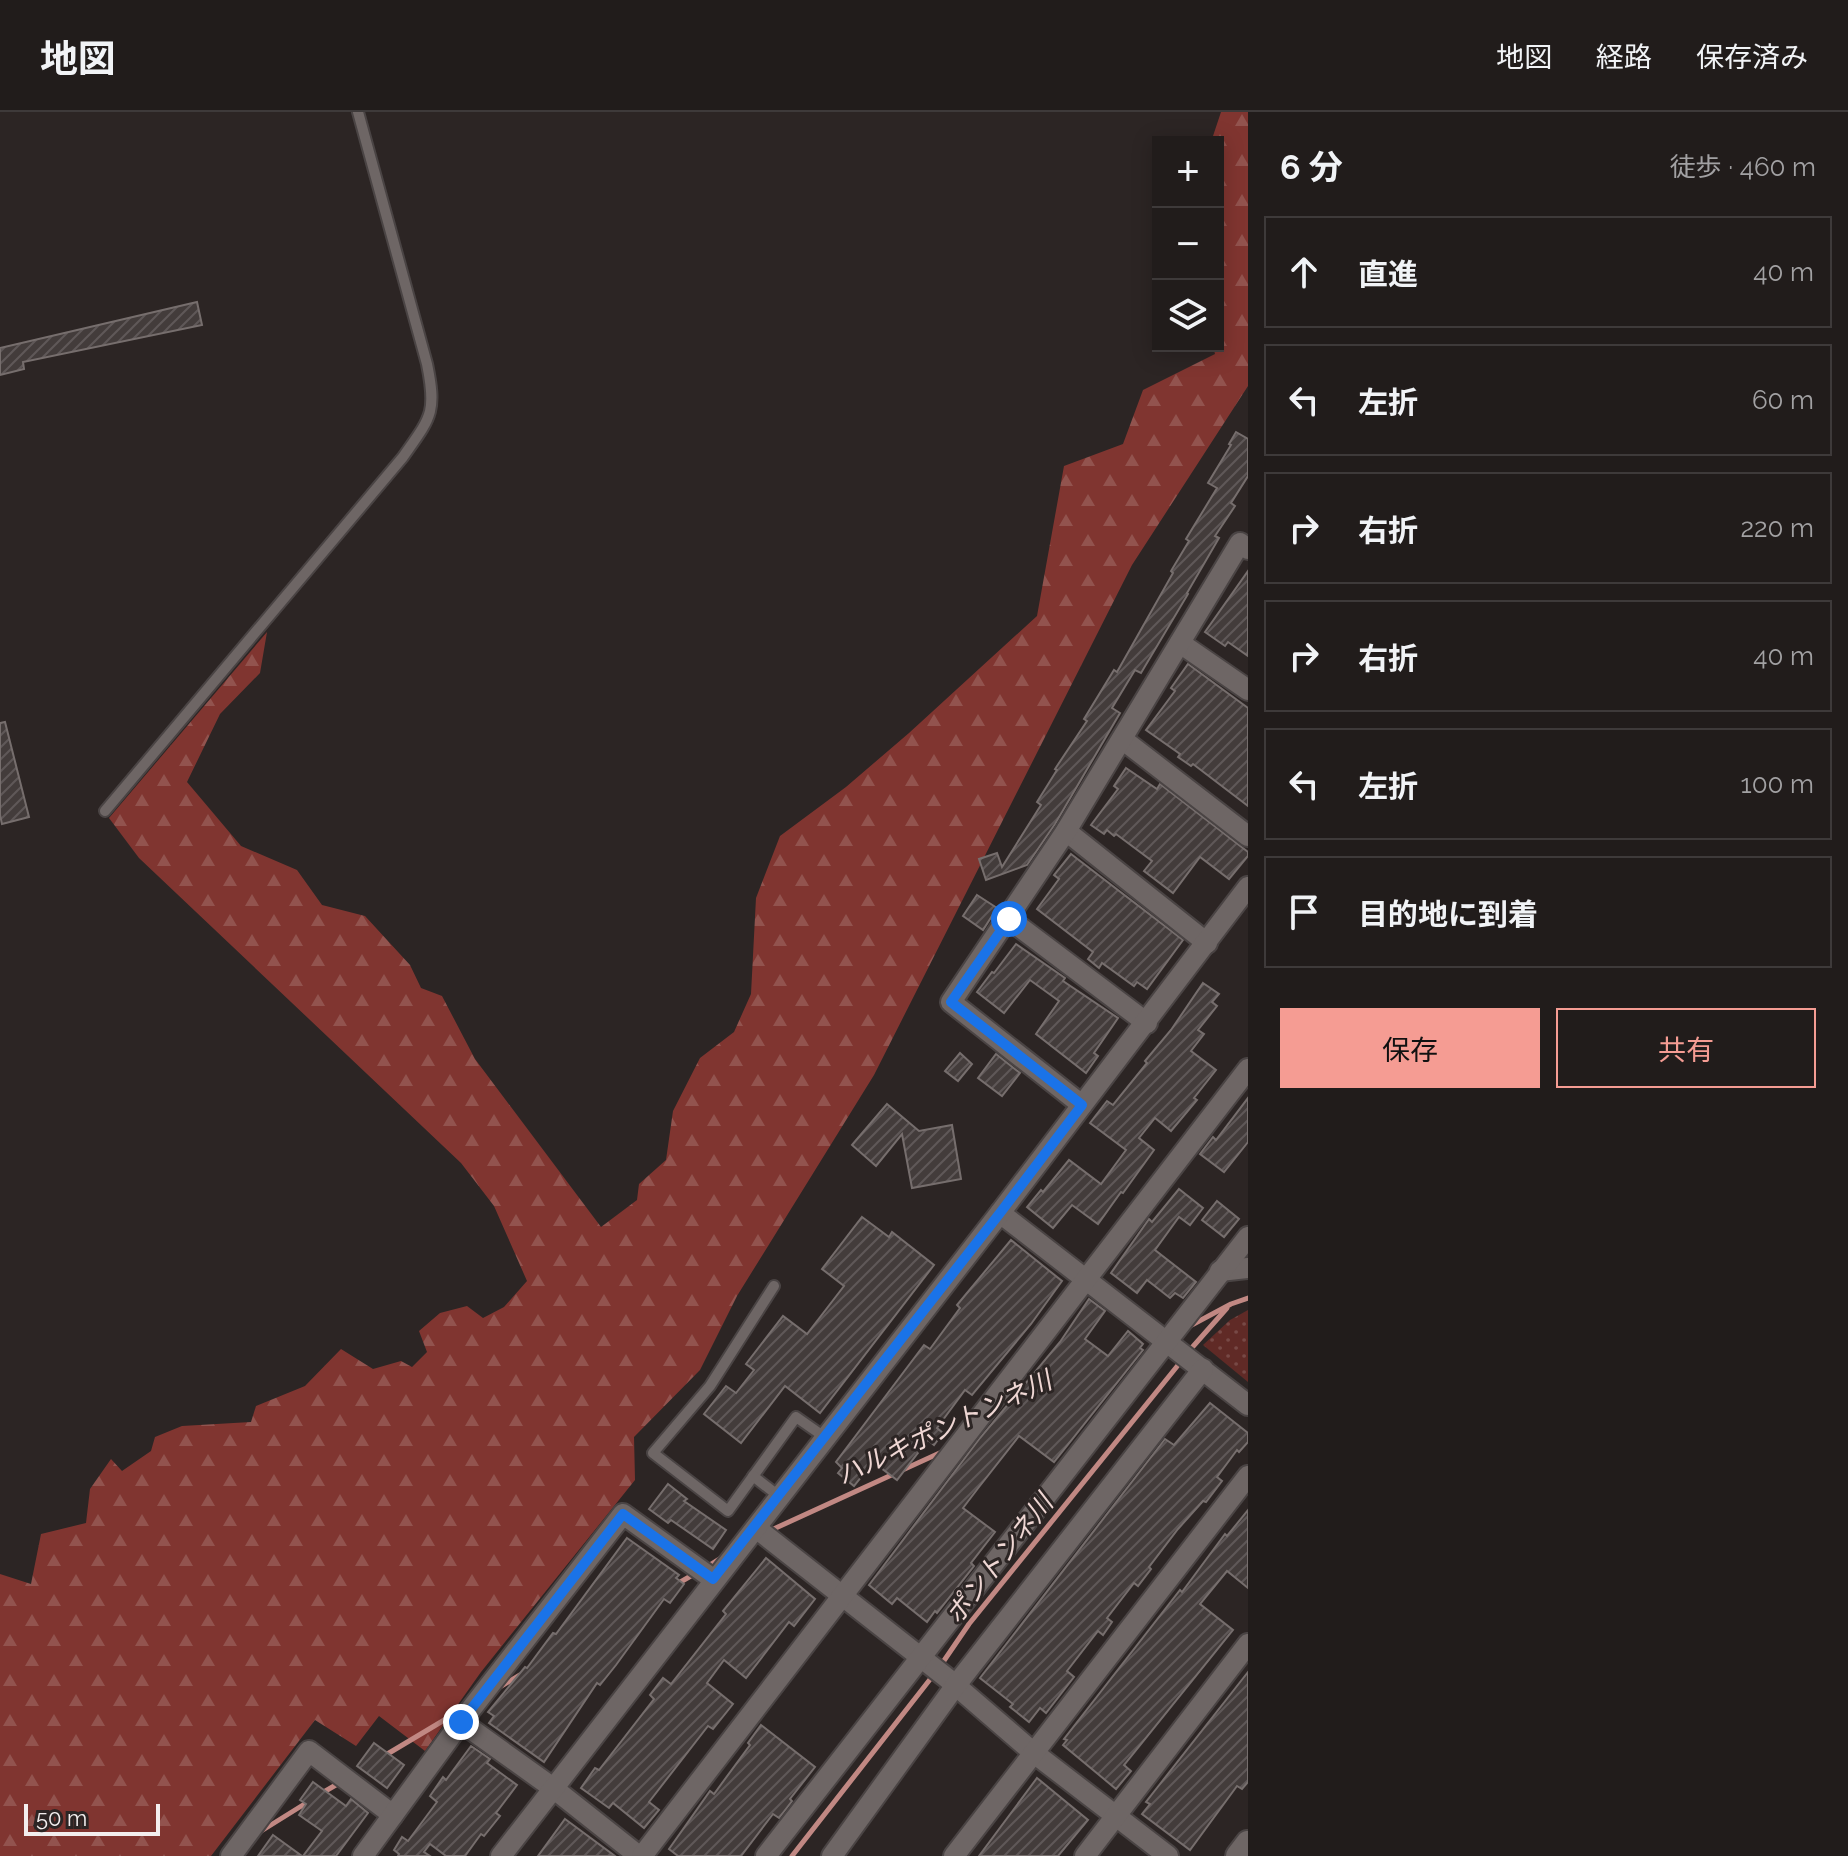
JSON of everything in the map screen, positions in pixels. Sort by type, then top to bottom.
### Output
[{"type":"street","points":[[1082,1105],[951,1002],[1066,831],[1240,543],[1248,549]]},
{"type":"street","points":[[1180,643],[1248,690]]},
{"type":"street","points":[[1122,739],[1248,836]]},
{"type":"street","points":[[1066,831],[1207,943]]},
{"type":"street","points":[[501,1856],[1245,897]]},
{"type":"street","points":[[1009,919],[1147,1023]]},
{"type":"street","points":[[461,1722],[640,1856],[1248,1069]]},
{"type":"street","points":[[1000,1213],[1248,1405]]},
{"type":"street","points":[[766,1856],[1170,1345],[1220,1271],[1248,1237]]},
{"type":"street","points":[[1220,1271],[1248,1268]]},
{"type":"street","points":[[832,1856],[951,1681],[1198,1366]]},
{"type":"street","points":[[954,1856],[1248,1476]]},
{"type":"street","points":[[363,1856],[461,1722],[623,1514],[713,1579]]},
{"type":"street","points":[[756,1528],[951,1681],[1034,1753],[1168,1856]]},
{"type":"street","points":[[1085,1856],[1248,1644]]},
{"type":"street","points":[[231,1856],[309,1751],[393,1815]]},
{"type":"street","points":[[1238,1856],[1248,1843]]},
{"type":"lane","points":[[105,811],[403,457],[431,417],[433,392],[427,364],[358,112]]},
{"type":"lane","points":[[774,1286],[710,1386],[653,1453],[728,1511],[796,1417],[826,1438]]},
{"type":"lane","points":[[753,1476],[780,1497]]},
{"type":"green space","points":[[1221,112],[1248,112],[1248,386],[1132,565],[874,1075],[737,1296],[700,1370],[634,1437],[635,1480],[481,1672],[425,1751],[379,1716],[356,1746],[315,1720],[211,1856],[0,1856],[0,1574],[31,1584],[41,1534],[86,1523],[90,1489],[111,1459],[122,1471],[151,1451],[155,1437],[182,1426],[251,1422],[256,1406],[305,1386],[341,1349],[373,1369],[401,1361],[412,1367],[427,1352],[419,1331],[440,1313],[467,1306],[483,1318],[504,1307],[527,1281],[494,1206],[461,1163],[139,858],[109,818],[267,632],[260,673],[220,714],[187,782],[241,846],[297,870],[322,905],[365,916],[410,965],[421,988],[442,996],[475,1059],[601,1227],[637,1200],[639,1184],[666,1160],[673,1111],[700,1058],[734,1032],[751,994],[756,898],[780,836],[846,787],[1037,616],[1064,466],[1123,444],[1143,390],[1214,352],[1224,352],[1224,136],[1213,136]]},
{"type":"shaded area","points":[[1248,1310],[1248,1382],[1203,1345],[1230,1320]]},
{"type":"building","points":[[197,302],[202,325],[23,362],[24,369],[0,375],[0,348]]},
{"type":"building","points":[[1236,432],[1248,439],[1248,476],[1231,503],[1235,506],[1215,536],[1219,538],[1188,594],[1141,673],[1135,670],[1112,708],[1120,713],[1055,824],[1027,865],[986,880],[979,859],[997,853],[1002,867],[1041,805],[1037,802],[1055,769],[1087,721],[1084,719],[1114,670],[1117,672],[1173,573],[1171,571],[1189,541],[1186,539],[1217,488],[1208,483]]},
{"type":"building","points":[[1248,571],[1248,656],[1228,642],[1225,646],[1205,632]]},
{"type":"building","points":[[1188,664],[1248,708],[1248,806],[1193,764],[1191,766],[1178,757],[1180,754],[1146,730],[1175,691],[1171,688]]},
{"type":"building","points":[[5,722],[29,817],[2,824],[0,723]]},
{"type":"building","points":[[1126,768],[1157,789],[1160,784],[1248,852],[1229,879],[1200,857],[1173,893],[1144,871],[1152,861],[1116,834],[1114,836],[1107,830],[1104,834],[1091,825],[1118,789],[1114,786]]},
{"type":"building","points":[[1071,854],[1183,940],[1147,989],[1137,982],[1134,986],[1102,963],[1099,968],[1088,959],[1093,952],[1037,909],[1059,879],[1054,875]]},
{"type":"building","points":[[977,895],[997,908],[983,930],[963,916]]},
{"type":"building","points":[[1016,944],[1118,1018],[1094,1053],[1098,1056],[1086,1073],[1036,1034],[1059,1001],[1030,980],[1004,1013],[977,992]]},
{"type":"building","points":[[1203,983],[1219,994],[1212,1002],[1217,1006],[1198,1030],[1204,1034],[1191,1051],[1216,1070],[1194,1098],[1197,1100],[1171,1131],[1155,1118],[1139,1138],[1154,1150],[1098,1224],[1072,1205],[1053,1228],[1027,1207],[1069,1160],[1101,1184],[1126,1150],[1090,1123],[1107,1101],[1113,1105],[1147,1063],[1145,1061]]},
{"type":"building","points":[[960,1053],[972,1064],[958,1081],[945,1071]]},
{"type":"building","points":[[996,1054],[1020,1073],[1002,1096],[978,1078]]},
{"type":"building","points":[[1248,1098],[1248,1142],[1224,1172],[1200,1154],[1213,1137],[1216,1140]]},
{"type":"building","points":[[887,1104],[919,1131],[952,1125],[961,1179],[912,1188],[902,1134],[876,1166],[852,1145]]},
{"type":"building","points":[[1179,1189],[1203,1208],[1190,1225],[1179,1217],[1155,1250],[1196,1282],[1183,1298],[1175,1293],[1170,1298],[1147,1280],[1137,1293],[1111,1273],[1149,1219],[1152,1222]]},
{"type":"building","points":[[1217,1201],[1239,1219],[1224,1237],[1202,1220]]},
{"type":"building","points":[[862,1217],[889,1237],[892,1232],[934,1265],[820,1413],[785,1386],[741,1443],[704,1414],[726,1386],[736,1393],[754,1370],[746,1364],[783,1316],[807,1334],[844,1286],[822,1269]]},
{"type":"building","points":[[1011,1240],[1062,1281],[972,1395],[965,1390],[937,1428],[943,1433],[934,1445],[928,1440],[897,1480],[873,1462],[854,1486],[838,1473],[842,1468],[836,1462],[924,1345],[930,1349],[960,1308],[957,1305]]},
{"type":"building","points":[[1089,1299],[1105,1311],[1085,1339],[1108,1356],[1128,1331],[1143,1344],[1140,1348],[1143,1350],[1054,1462],[1019,1436],[979,1487],[963,1508],[995,1532],[971,1563],[974,1566],[937,1613],[935,1611],[927,1622],[897,1598],[892,1604],[869,1585],[980,1438],[1060,1342]]},
{"type":"building","points":[[1210,1403],[1248,1433],[1248,1442],[1239,1452],[1237,1450],[1217,1477],[1222,1481],[1206,1502],[1203,1501],[1178,1529],[1138,1586],[1134,1583],[1107,1618],[1112,1622],[1103,1635],[1098,1631],[1067,1671],[1074,1677],[1046,1713],[1040,1708],[1029,1722],[1010,1707],[1013,1704],[980,1678],[1165,1439],[1174,1445]]},
{"type":"building","points":[[668,1484],[687,1499],[684,1501],[726,1530],[713,1549],[649,1509]]},
{"type":"building","points":[[1248,1510],[1248,1588],[1227,1571],[1200,1604],[1233,1630],[1124,1765],[1131,1771],[1116,1789],[1063,1745],[1067,1740],[1064,1739],[1180,1590],[1182,1592],[1225,1534],[1227,1536]]},
{"type":"building","points":[[627,1538],[679,1575],[676,1578],[684,1584],[670,1603],[664,1599],[616,1665],[600,1685],[597,1683],[544,1762],[489,1723],[494,1716],[488,1712],[553,1633],[556,1634]]},
{"type":"building","points":[[766,1558],[815,1599],[794,1626],[789,1622],[746,1678],[724,1660],[707,1683],[733,1704],[713,1729],[708,1726],[649,1802],[659,1810],[644,1828],[613,1803],[609,1808],[581,1788],[595,1768],[599,1770],[654,1699],[650,1695],[663,1678],[671,1684],[726,1614],[723,1611]]},
{"type":"building","points":[[1248,1672],[1248,1782],[1242,1789],[1237,1786],[1190,1850],[1142,1814],[1150,1804],[1146,1802]]},
{"type":"building","points":[[761,1725],[815,1767],[779,1818],[773,1814],[741,1856],[678,1856],[669,1849],[710,1791],[714,1794]]},
{"type":"building","points":[[374,1743],[404,1765],[387,1788],[357,1766]]},
{"type":"building","points":[[471,1746],[490,1759],[487,1763],[517,1785],[496,1813],[500,1816],[484,1836],[481,1834],[465,1856],[446,1856],[430,1844],[424,1852],[430,1856],[398,1856],[394,1850],[402,1837],[408,1841],[437,1802],[430,1796]]},
{"type":"building","points":[[1037,1778],[1088,1820],[1058,1856],[979,1856]]},
{"type":"building","points":[[313,1782],[346,1806],[351,1799],[368,1813],[336,1856],[303,1856],[322,1831],[299,1815],[306,1804],[300,1800]]},
{"type":"building","points":[[565,1819],[615,1856],[538,1856]]},
{"type":"building","points":[[273,1835],[302,1856],[258,1856]]},
{"type":"waterway","name":"ハルキポントンネ川","points":[[1188,1327],[1248,1298]]},
{"type":"waterway","name":"ポントンネ川","points":[[1189,1351],[1227,1308]]},
{"type":"waterway","name":"ポントンネ川","points":[[941,1665],[969,1624],[1183,1359]]},
{"type":"waterway","name":"ハルキポントンネ川","points":[[767,1532],[944,1451]]},
{"type":"waterway","name":"ハルキポントンネ川","points":[[705,1568],[724,1556]]},
{"type":"waterway","name":"ハルキポントンネ川","points":[[677,1584],[696,1573]]},
{"type":"waterway","name":"ポントンネ川","points":[[792,1856],[935,1673]]},
{"type":"waterway","name":"ハルキポントンネ川","points":[[498,1688],[520,1675]]},
{"type":"waterway","name":"ハルキポントンネ川","points":[[384,1756],[461,1710]]},
{"type":"waterway","name":"ハルキポントンネ川","points":[[322,1793],[341,1782]]},
{"type":"waterway","name":"ハルキポントンネ川","points":[[258,1833],[311,1800]]},
{"type":"route","points":[[461,1722],[623,1514],[713,1579],[756,1528],[1082,1105],[951,1002],[1009,919]]}]
